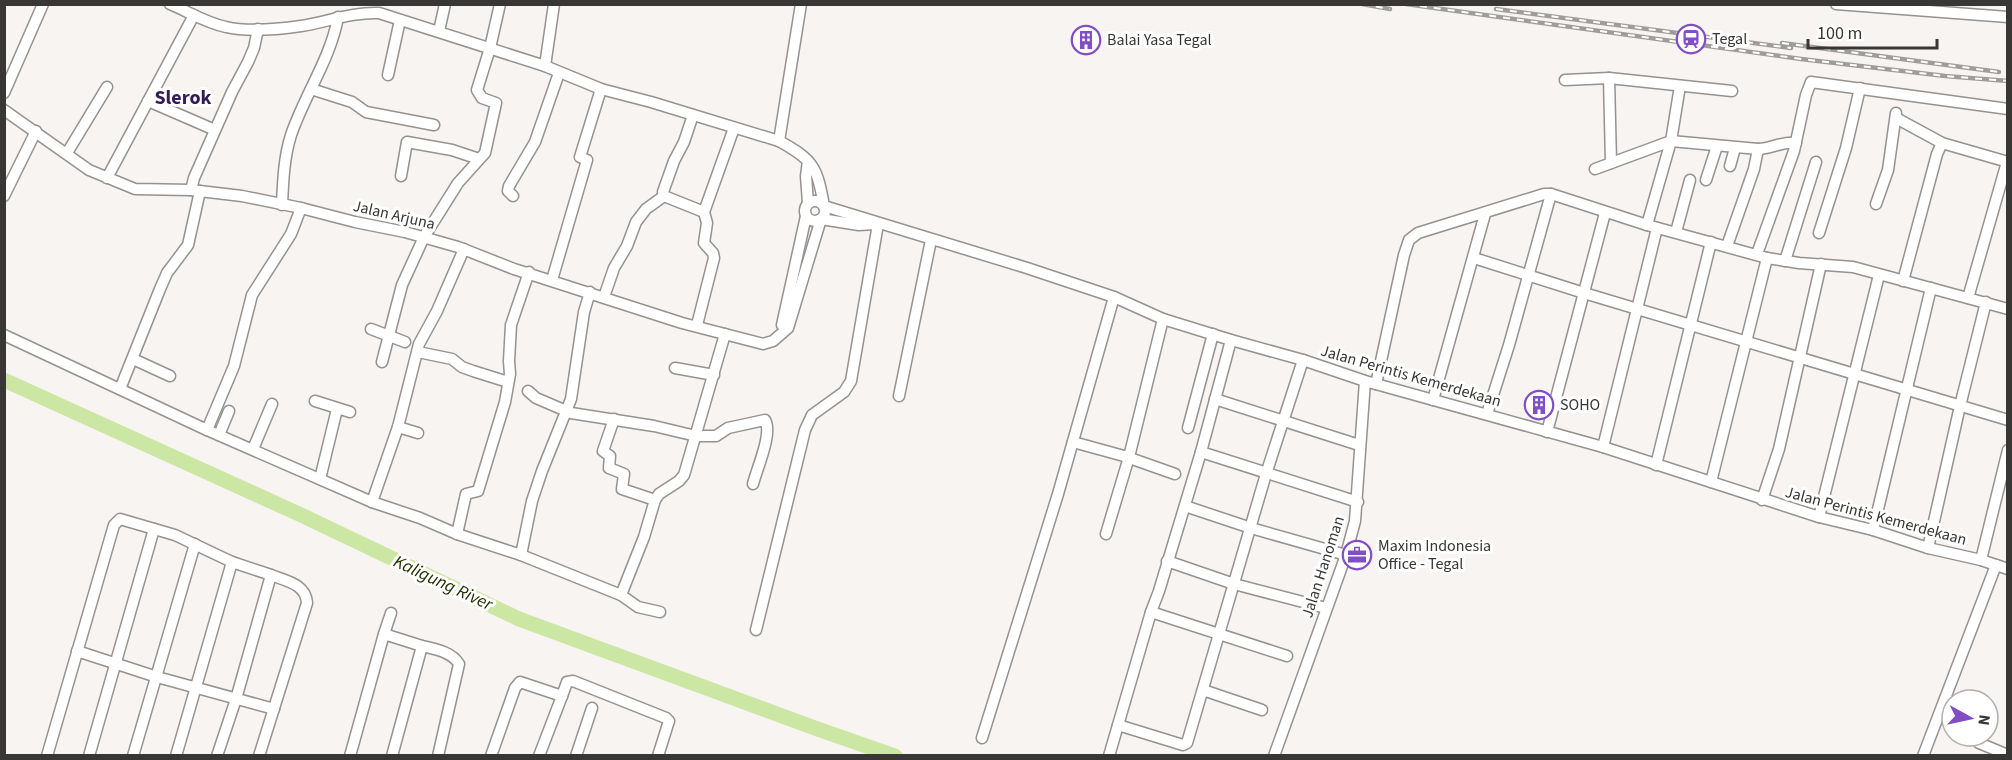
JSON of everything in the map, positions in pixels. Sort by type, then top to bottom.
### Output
[{"type":"street","points":[[4,93],[43,4]]},
{"type":"street","points":[[170,4],[225,27],[258,30],[299,26],[366,12],[379,13],[545,66],[600,89],[779,141],[796,150],[816,169],[825,212],[788,328],[783,332]]},
{"type":"street","points":[[439,31],[445,4]]},
{"type":"street","points":[[382,362],[402,285],[424,237],[458,183],[485,153],[489,142],[497,107],[496,103],[482,98],[477,90],[500,4]]},
{"type":"street","points":[[545,66],[555,4]]},
{"type":"street","points":[[779,141],[801,4]]},
{"type":"street","points":[[1836,4],[1881,5],[2007,17]]},
{"type":"street","points":[[107,178],[194,15]]},
{"type":"street","points":[[282,205],[287,151],[292,133],[333,36],[338,17]]},
{"type":"street","points":[[388,75],[400,20]]},
{"type":"street","points":[[120,389],[167,273],[188,245],[195,190],[194,178],[232,92],[248,62],[258,30]]},
{"type":"street","points":[[513,196],[508,191],[509,186],[536,142],[559,73]]},
{"type":"street","points":[[1609,78],[1611,164]]},
{"type":"street","points":[[1565,80],[1609,78],[1732,91]]},
{"type":"street","points":[[1710,482],[1746,342],[1762,256],[1796,143],[1811,82],[2007,109]]},
{"type":"street","points":[[1603,447],[1637,309],[1680,86]]},
{"type":"street","points":[[67,153],[107,87]]},
{"type":"street","points":[[1819,233],[1846,148],[1860,88]]},
{"type":"street","points":[[311,89],[352,102],[366,112],[434,125]]},
{"type":"street","points":[[552,280],[587,160],[580,157],[600,89]]},
{"type":"street","points":[[148,101],[215,130]]},
{"type":"street","name":"Jalan Arjuna","points":[[4,110],[89,170],[135,189],[195,190],[242,196],[301,208],[355,222],[405,231],[464,249],[514,269],[682,322],[763,344],[773,341],[783,332]]},
{"type":"street","points":[[664,196],[664,186],[684,142],[693,115]]},
{"type":"street","points":[[1876,204],[1888,170],[1896,116],[1942,143],[2007,162],[1968,298]]},
{"type":"street","points":[[697,326],[714,258],[713,253],[704,243],[707,224],[704,212],[734,128]]},
{"type":"street","points":[[4,196],[36,131]]},
{"type":"street","points":[[1595,169],[1671,141],[1758,149],[1768,148],[1782,142],[1796,143]]},
{"type":"street","points":[[401,176],[407,142],[452,150],[479,159]]},
{"type":"street","points":[[1903,281],[1936,157],[1942,143]]},
{"type":"street","points":[[1706,180],[1717,146]]},
{"type":"street","points":[[1730,166],[1735,148]]},
{"type":"street","points":[[1726,246],[1754,169],[1758,149]]},
{"type":"street","points":[[783,332],[782,325],[806,216],[805,207],[808,203],[806,176],[808,162]]},
{"type":"street","points":[[1785,261],[1816,162]]},
{"type":"street","points":[[1676,232],[1690,180]]},
{"type":"street","points":[[1376,384],[1409,240],[1418,233],[1544,194],[1551,194],[1652,227],[1762,256],[1785,261],[1853,267],[2007,309]]},
{"type":"street","points":[[1486,414],[1529,276],[1551,194]]},
{"type":"street","points":[[664,196],[704,212]]},
{"type":"street","points":[[604,297],[614,268],[627,246],[636,222],[646,208],[664,196]]},
{"type":"street","name":"Jalan Perintis Kemerdekaan","points":[[808,203],[819,201],[824,206],[857,215],[878,224],[1027,268],[1114,297],[1163,319],[1303,360],[1365,381],[1603,447],[1762,500],[2007,569]]},
{"type":"street","points":[[207,430],[234,366],[252,295],[291,234],[301,208]]},
{"type":"street","points":[[1547,432],[1605,213]]},
{"type":"street","points":[[1433,400],[1485,214]]},
{"type":"street","name":"Jalan Perintis Kemerdekaan","points":[[806,216],[811,220],[821,219],[860,225],[878,224]]},
{"type":"street","points":[[756,630],[805,430],[813,415],[844,392],[851,381],[878,224]]},
{"type":"street","points":[[899,396],[931,240]]},
{"type":"street","points":[[1656,465],[1711,242]]},
{"type":"street","points":[[372,502],[398,427],[422,337],[437,311],[464,249]]},
{"type":"street","points":[[1474,258],[2007,420]]},
{"type":"street","points":[[1762,500],[1776,461],[1821,264]]},
{"type":"street","points":[[457,534],[466,494],[478,491],[505,402],[511,325],[529,272]]},
{"type":"street","points":[[1820,517],[1879,275]]},
{"type":"street","points":[[1873,530],[1931,288]]},
{"type":"street","points":[[521,555],[532,501],[571,399],[584,312],[590,292]]},
{"type":"street","points":[[982,738],[1073,442],[1114,297]]},
{"type":"street","points":[[1928,548],[1986,302]]},
{"type":"street","points":[[1106,534],[1129,458],[1163,319]]},
{"type":"street","points":[[371,329],[405,342]]},
{"type":"street","points":[[621,595],[644,537],[655,500],[659,494],[684,475],[725,334]]},
{"type":"street","points":[[1188,428],[1213,334]]},
{"type":"street","points":[[4,335],[207,430],[372,502],[521,555],[621,595],[638,607],[660,612]]},
{"type":"street","points":[[1109,756],[1201,452],[1231,340]]},
{"type":"street","points":[[418,352],[452,359],[462,367],[508,382]]},
{"type":"street","points":[[133,359],[170,376]]},
{"type":"street","points":[[1118,725],[1182,750],[1188,741],[1266,474],[1303,360]]},
{"type":"street","points":[[675,368],[714,375]]},
{"type":"street","name":"Jalan Hanoman","points":[[1274,756],[1356,521],[1359,445],[1365,381]]},
{"type":"street","points":[[528,391],[536,398],[567,411],[654,426],[696,436],[717,436],[728,428],[765,420],[767,423],[765,444],[753,484]]},
{"type":"street","points":[[1215,399],[1359,445]]},
{"type":"street","points":[[315,401],[350,412]]},
{"type":"street","points":[[253,449],[272,404]]},
{"type":"street","points":[[320,479],[337,409]]},
{"type":"street","points":[[219,435],[229,411]]},
{"type":"street","points":[[614,419],[603,451],[610,458],[609,468],[624,474],[622,489],[655,500]]},
{"type":"street","points":[[398,427],[418,433]]},
{"type":"street","points":[[1073,442],[1175,474]]},
{"type":"street","points":[[1981,560],[2007,450]]},
{"type":"street","points":[[1201,452],[1358,502]]},
{"type":"street","points":[[1185,506],[1251,528],[1346,555]]},
{"type":"street","points":[[47,756],[116,522],[120,519],[176,535],[232,562],[300,587],[306,596],[307,603],[259,756]]},
{"type":"street","points":[[89,756],[154,529]]},
{"type":"street","points":[[134,756],[195,544]]},
{"type":"street","points":[[1167,561],[1234,584],[1326,608]]},
{"type":"street","points":[[176,756],[232,562]]},
{"type":"street","points":[[1923,756],[1996,565]]},
{"type":"street","points":[[218,756],[271,575]]},
{"type":"street","points":[[1151,612],[1287,656]]},
{"type":"street","points":[[350,756],[391,613]]},
{"type":"street","points":[[384,634],[438,650],[454,657],[459,664],[438,756]]},
{"type":"street","points":[[392,756],[422,646]]},
{"type":"street","points":[[77,651],[274,709]]},
{"type":"street","points":[[539,756],[567,682],[573,681],[666,718],[668,724],[658,756]]},
{"type":"street","points":[[491,756],[518,683],[523,682],[562,696]]},
{"type":"street","points":[[1203,690],[1262,710]]},
{"type":"street","points":[[576,756],[592,708]]},
{"type":"street","points":[[1991,748],[2007,755]]},
{"type":"waterway","name":"Kaligung River","points":[[4,380],[299,514],[519,619],[895,756]]},
{"type":"railway","points":[[1362,4],[1390,9]]},
{"type":"railway","points":[[1406,4],[1801,59],[2008,81]]},
{"type":"railway","points":[[1496,9],[1791,48]]},
{"type":"railway","points":[[1782,43],[1999,72]]},
{"type":"place","name":"Tegal","points":[[1691,39]]},
{"type":"place","name":"Balai Yasa Tegal","points":[[1086,40]]},
{"type":"place","name":"SOHO","points":[[1539,405]]},
{"type":"place","name":"Maxim Indonesia Office - Tegal","points":[[1357,555]]},
{"type":"district","name":"Slerok","points":[[183,98]]}]
